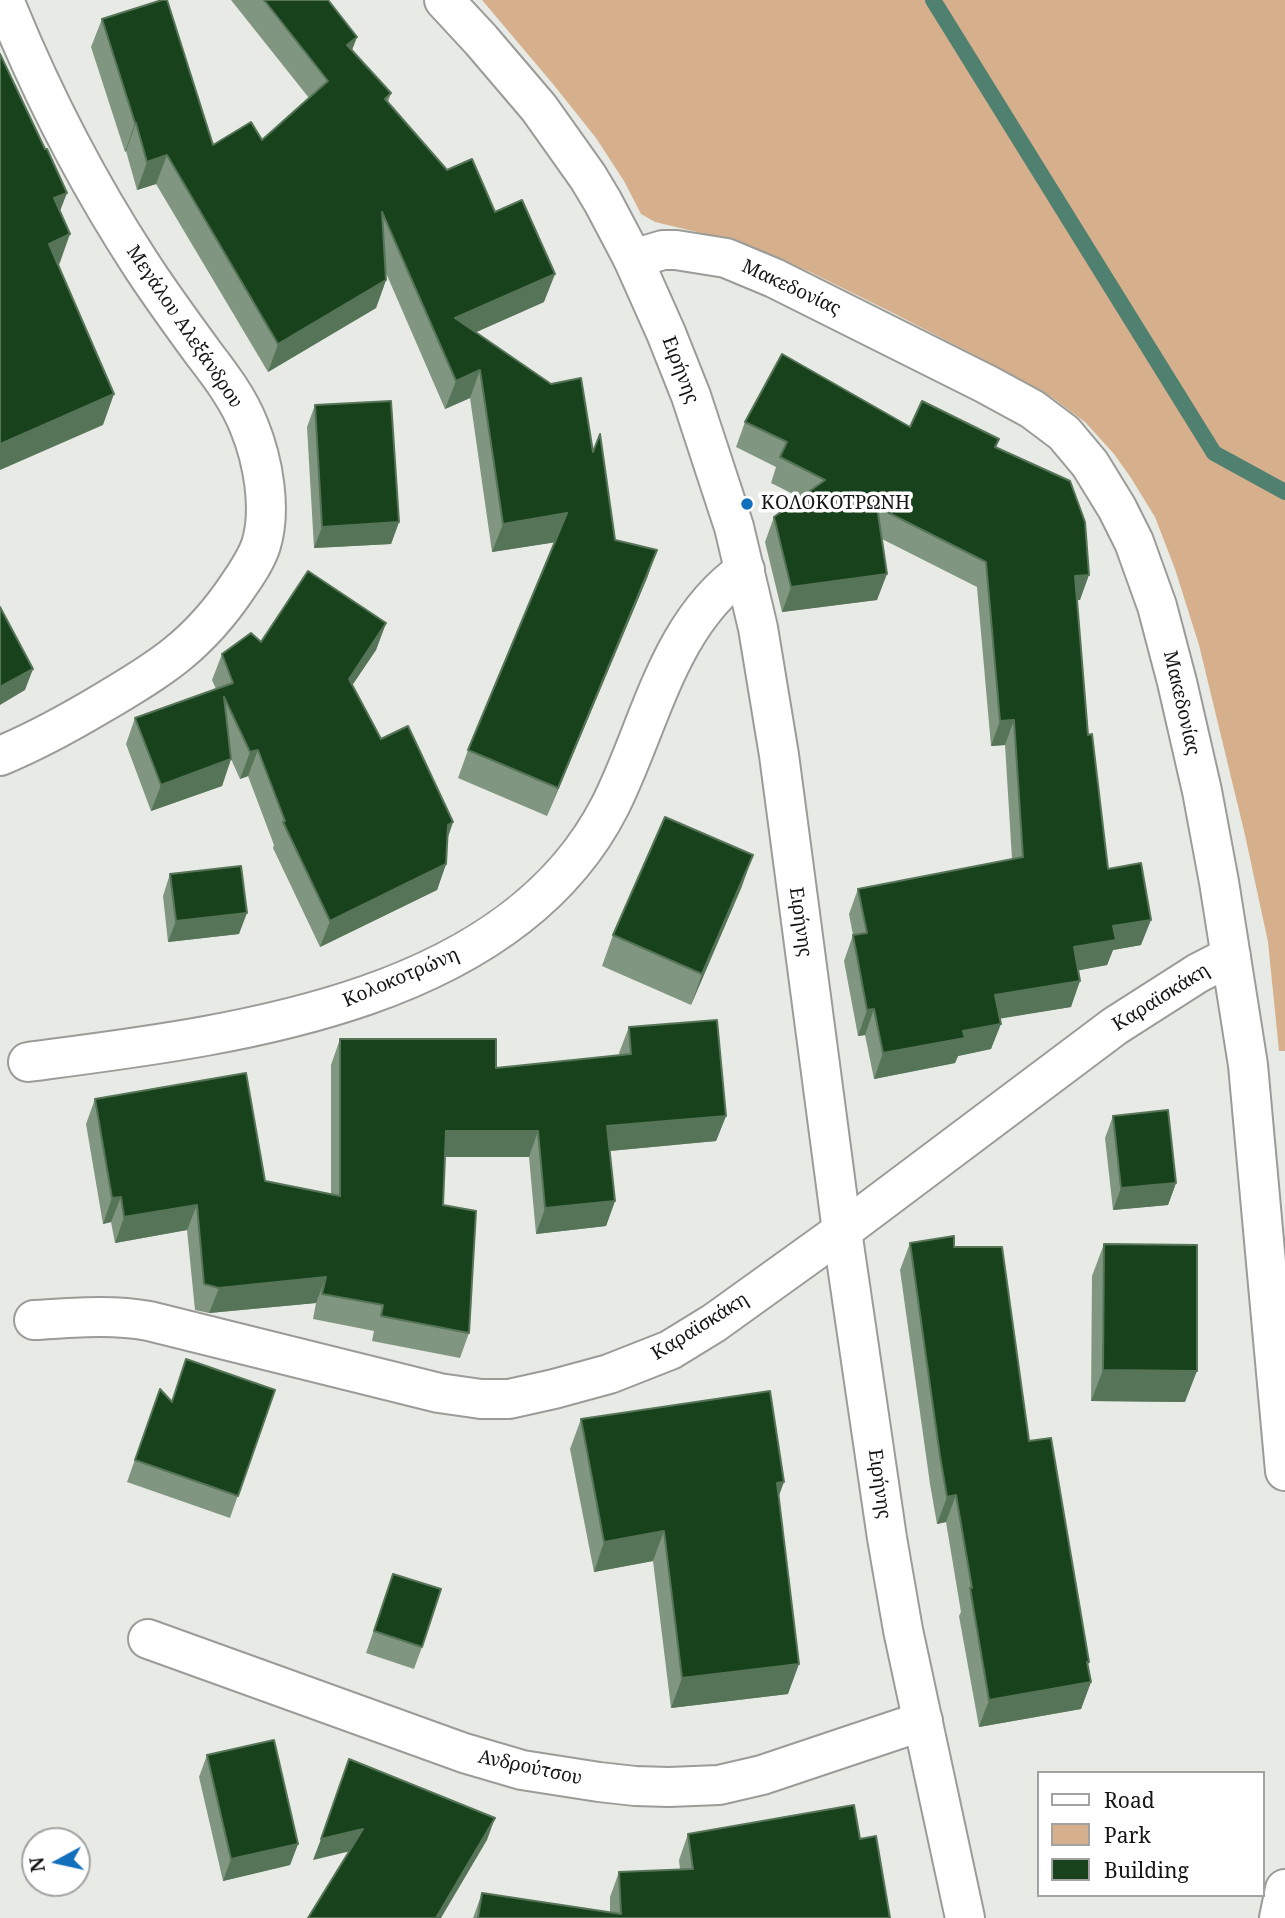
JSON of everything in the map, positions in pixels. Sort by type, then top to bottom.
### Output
[{"type":"street","name":"Μεγάλου Αλεξάνδρου","points":[[0,756],[46,734],[135,684],[172,660],[201,634],[230,598],[257,554],[267,502],[255,443],[242,411],[218,372],[141,266],[88,178],[62,130],[4,0]]},
{"type":"street","name":"Ειρήνης","points":[[444,0],[506,69],[588,177],[633,259],[666,333],[691,396],[734,527],[758,628],[779,755],[842,1231],[887,1538],[903,1630],[965,1918]]},
{"type":"street","name":"Μακεδονίας","points":[[633,259],[663,250],[726,258],[757,270],[1016,400],[1054,423],[1072,440],[1117,508],[1134,542],[1157,606],[1202,791],[1219,881],[1249,1077],[1285,1471]]},
{"type":"street","name":"Κολοκοτρώνη","points":[[28,1062],[236,1031],[324,1009],[376,992],[424,972],[471,947],[506,924],[553,884],[589,839],[610,806],[674,657],[699,616],[719,590],[745,570]]},
{"type":"street","name":"Καραϊσκάκη","points":[[34,1320],[95,1316],[132,1318],[223,1338],[439,1393],[481,1399],[509,1399],[609,1374],[670,1350],[714,1323],[842,1231],[1115,1026],[1198,973],[1231,956]]},
{"type":"street","name":"Ανδρούτσου","points":[[148,1639],[490,1761],[554,1776],[624,1785],[697,1787],[737,1781],[923,1721]]},
{"type":"street","points":[[1279,1918],[1285,1889]]},
{"type":"green space","points":[[482,0],[1285,0],[1285,1051],[1279,1051],[1268,942],[1199,645],[1155,517],[1114,454],[1085,422],[1054,399],[895,314],[810,272],[739,242],[655,222],[641,214],[624,181],[596,138]]},
{"type":"building","points":[[167,0],[213,145],[251,122],[262,140],[328,81],[264,0],[328,0],[357,37],[347,45],[391,93],[385,99],[447,170],[472,159],[495,212],[522,200],[555,274],[455,318],[551,384],[581,378],[593,452],[600,434],[615,540],[657,550],[558,788],[468,750],[567,513],[503,524],[480,370],[456,381],[382,212],[386,280],[278,344],[167,155],[147,162],[102,19]]},
{"type":"building","points":[[0,54],[67,193],[54,198],[70,234],[49,244],[114,394],[0,444]]},
{"type":"building","points":[[782,354],[910,427],[922,401],[999,439],[995,447],[1070,481],[1085,522],[1089,575],[1075,576],[1088,735],[1092,734],[1108,869],[1141,863],[1151,920],[1113,926],[1116,940],[1074,947],[1080,981],[995,995],[1001,1024],[963,1031],[965,1038],[883,1053],[874,1009],[867,1010],[853,935],[867,933],[858,889],[1023,857],[1014,720],[1000,721],[986,562],[877,507],[887,574],[791,587],[774,517],[825,480],[780,457],[787,442],[745,422]]},
{"type":"building","points":[[391,401],[399,522],[322,527],[315,405]]},
{"type":"building","points":[[308,571],[386,623],[349,679],[381,739],[408,726],[453,822],[448,825],[446,864],[330,921],[283,822],[285,821],[258,750],[250,752],[224,697],[231,759],[161,785],[135,718],[233,683],[222,654],[251,633],[261,642]]},
{"type":"building","points":[[0,607],[33,669],[0,687]]},
{"type":"building","points":[[665,817],[753,855],[702,974],[613,935]]},
{"type":"building","points":[[241,866],[247,913],[176,921],[170,874]]},
{"type":"building","points":[[717,1020],[726,1116],[607,1126],[615,1201],[545,1208],[538,1131],[446,1131],[443,1205],[476,1211],[469,1333],[381,1316],[383,1305],[322,1294],[326,1277],[219,1288],[204,1284],[197,1205],[124,1217],[121,1197],[112,1198],[95,1099],[246,1073],[265,1181],[340,1196],[340,1039],[496,1039],[496,1068],[631,1054],[629,1027]]},
{"type":"building","points":[[1168,1110],[1176,1183],[1121,1188],[1113,1116]]},
{"type":"building","points":[[954,1236],[954,1247],[1002,1247],[1029,1441],[1051,1438],[1091,1682],[989,1700],[956,1495],[947,1497],[910,1243]]},
{"type":"building","points":[[1104,1244],[1197,1245],[1197,1371],[1103,1370]]},
{"type":"building","points":[[186,1359],[275,1390],[238,1496],[135,1460],[160,1389],[172,1402]]},
{"type":"building","points":[[770,1391],[784,1482],[777,1483],[799,1664],[682,1678],[664,1531],[604,1542],[581,1419]]},
{"type":"building","points":[[393,1574],[441,1589],[422,1647],[374,1631]]},
{"type":"building","points":[[274,1740],[298,1844],[231,1859],[207,1755]]},
{"type":"building","points":[[349,1759],[495,1818],[436,1918],[308,1918],[363,1829],[321,1839]]},
{"type":"building","points":[[854,1805],[860,1839],[876,1836],[890,1918],[478,1918],[482,1893],[621,1914],[619,1872],[693,1869],[688,1834]]},
{"type":"waterway","points":[[933,0],[1214,453],[1285,492]]},
{"type":"place","name":"ΚΟΛΟΚΟΤΡΩΝΗ","points":[[747,504]]}]
